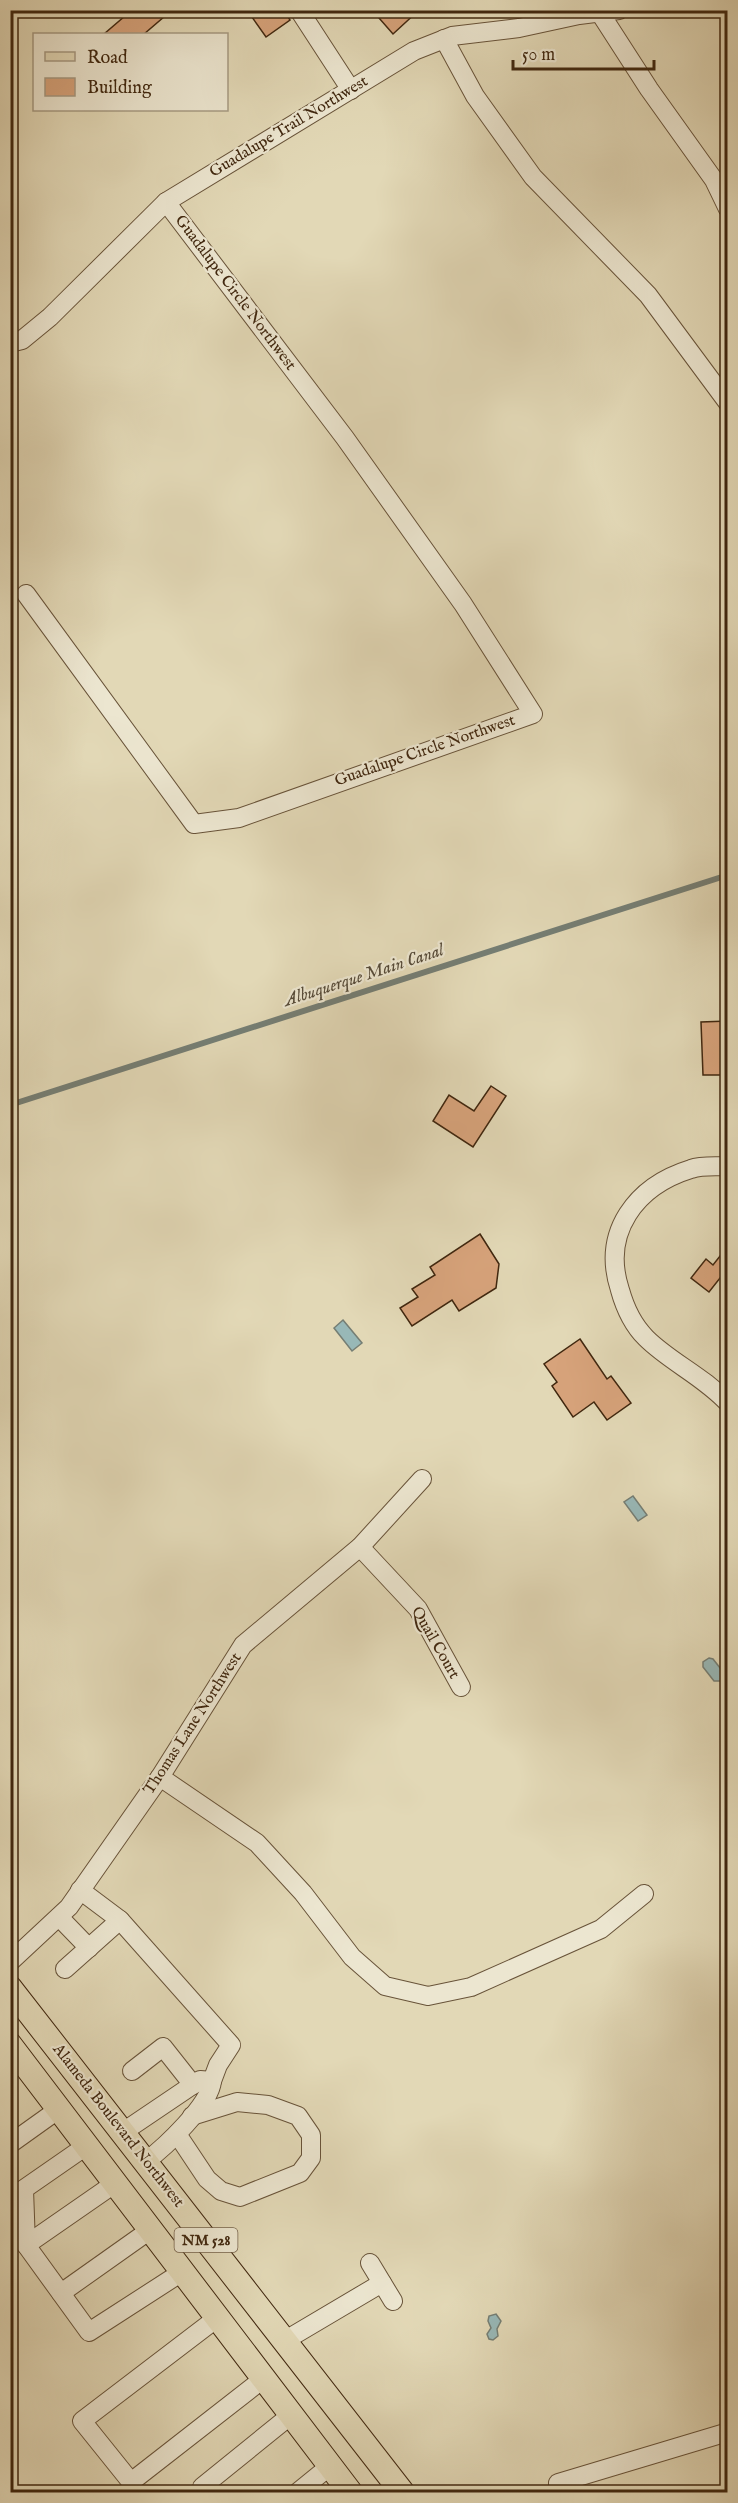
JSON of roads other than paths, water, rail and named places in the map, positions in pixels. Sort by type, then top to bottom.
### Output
[{"type":"main road","name":"Alameda Boulevard Northwest","points":[[10,1988],[402,2493]]},
{"type":"main road","name":"NM 528","points":[[10,2045],[350,2493]]},
{"type":"street","points":[[299,10],[351,90]]},
{"type":"street","points":[[609,12],[649,89],[714,180],[728,209]]},
{"type":"street","name":"Guadalupe Trail Northwest","points":[[10,343],[22,339],[50,316],[166,202],[414,51],[444,39],[609,12]]},
{"type":"street","points":[[444,39],[475,96],[533,177],[648,295],[681,343],[728,403]]},
{"type":"street","name":"Guadalupe Circle Northwest","points":[[26,594],[194,824],[239,818],[533,714],[463,604],[351,447],[166,202]]},
{"type":"street","points":[[728,1166],[694,1168],[664,1179],[638,1200],[621,1222],[615,1250],[615,1277],[626,1311],[646,1338],[728,1403]]},
{"type":"street","name":"Thomas Lane Northwest","points":[[10,1962],[69,1907],[160,1777],[243,1645],[360,1547],[422,1479]]},
{"type":"street","name":"Quail Court","points":[[360,1547],[418,1609],[461,1686]]},
{"type":"street","points":[[160,1777],[257,1843],[303,1893],[352,1957],[385,1986],[428,1995],[471,1987],[602,1929],[644,1894]]},
{"type":"street","points":[[80,1890],[120,1920],[231,2045],[218,2065],[211,2090],[177,2133],[146,2162]]},
{"type":"street","points":[[59,1917],[89,1948]]},
{"type":"street","points":[[65,1969],[120,1920]]},
{"type":"street","points":[[132,2071],[163,2047],[193,2085]]},
{"type":"street","points":[[123,2132],[200,2080],[212,2081]]},
{"type":"street","points":[[177,2133],[207,2179],[221,2191],[240,2197],[300,2173],[311,2158],[311,2135],[298,2116],[268,2105],[237,2102],[192,2116]]},
{"type":"street","points":[[10,2144],[58,2109]]},
{"type":"street","points":[[86,2146],[24,2189],[26,2245],[89,2332],[182,2271]]},
{"type":"street","points":[[26,2245],[114,2184]]},
{"type":"street","points":[[61,2293],[150,2230]]},
{"type":"street","points":[[370,2263],[393,2301]]},
{"type":"street","points":[[284,2341],[382,2283]]},
{"type":"street","points":[[217,2318],[82,2421],[131,2482],[263,2379]]},
{"type":"street","points":[[202,2487],[291,2415]]},
{"type":"street","points":[[558,2483],[728,2432]]},
{"type":"street","points":[[298,2493],[330,2466]]},
{"type":"water","points":[[343,1320],[362,1343],[352,1351],[334,1328]]},
{"type":"water","points":[[633,1496],[647,1515],[638,1521],[624,1502]]},
{"type":"water","points":[[709,1658],[713,1659],[724,1673],[722,1681],[714,1681],[703,1667],[703,1662]]},
{"type":"water","points":[[496,2314],[501,2321],[497,2329],[498,2336],[493,2340],[489,2339],[487,2334],[491,2328],[488,2321],[489,2316]]},
{"type":"waterway","name":"Albuquerque Main Canal","points":[[10,1105],[728,875]]},
{"type":"waterway","points":[[717,2492],[728,2485]]}]
